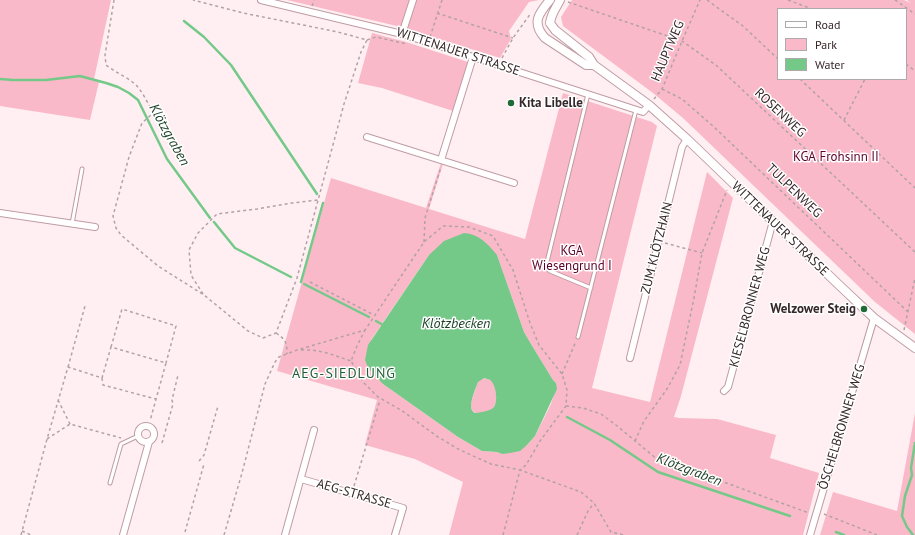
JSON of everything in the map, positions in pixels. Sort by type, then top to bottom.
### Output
[{"type":"street","name":"WITTENAUER STRASSE","points":[[261,0],[402,34],[636,110]]},
{"type":"street","points":[[402,34],[413,0]]},
{"type":"street","points":[[550,0],[537,18],[538,27],[550,23],[553,12],[564,1]]},
{"type":"street","name":"WITTENAUER STRASSE","points":[[550,23],[555,30],[589,57],[594,65],[649,105],[687,139],[874,318],[915,348]]},
{"type":"street","name":"WITTENAUER STRASSE","points":[[538,27],[540,33],[545,38],[586,64],[594,65]]},
{"type":"street","points":[[441,160],[473,56]]},
{"type":"street","points":[[636,110],[643,112],[649,105]]},
{"type":"street","points":[[367,137],[514,183]]},
{"type":"street","name":"ZUM KLÖTZHAIN","points":[[630,358],[682,147],[687,139]]},
{"type":"street","points":[[0,213],[95,227]]},
{"type":"street","name":"KIESELBRONNER WEG","points":[[724,392],[728,387],[773,221]]},
{"type":"street","name":"ÖSCHELBRONNER WEG","points":[[810,535],[874,318]]},
{"type":"street","points":[[123,535],[149,442],[154,436],[154,431],[151,427],[146,426],[141,428],[138,432],[138,436],[141,441],[149,442]]},
{"type":"street","name":"AEG-STRASSE","points":[[285,535],[314,430]]},
{"type":"street","name":"AEG-STRASSE","points":[[301,479],[403,508],[395,535]]},
{"type":"lane","points":[[588,94],[546,266],[550,271],[591,288]]},
{"type":"lane","points":[[578,337],[636,110]]},
{"type":"lane","points":[[72,224],[82,169]]},
{"type":"lane","points":[[110,483],[121,444],[138,436]]},
{"type":"path","points":[[114,0],[105,55],[106,65],[138,87],[153,113],[142,123],[129,157],[113,216],[116,228],[121,235],[158,266],[204,296],[248,331],[263,338],[276,333],[297,278],[344,104],[360,52],[367,40],[338,32],[243,13],[193,0]]},
{"type":"path","points":[[428,43],[442,0]]},
{"type":"path","name":"HAUPTWEG","points":[[649,105],[662,89],[700,0]]},
{"type":"path","points":[[707,0],[743,26],[777,58]]},
{"type":"path","points":[[788,0],[809,8]]},
{"type":"path","points":[[895,0],[906,8]]},
{"type":"path","name":"ROSENWEG","points":[[564,1],[682,41],[717,66],[915,252]]},
{"type":"path","points":[[498,65],[513,38],[534,8]]},
{"type":"path","points":[[437,13],[513,38]]},
{"type":"path","points":[[907,65],[915,71]]},
{"type":"path","points":[[801,80],[915,188]]},
{"type":"path","points":[[844,120],[864,80]]},
{"type":"path","name":"TULPENWEG","points":[[662,89],[682,99],[714,127],[908,312]]},
{"type":"path","points":[[424,242],[424,218],[442,163],[441,160]]},
{"type":"path","points":[[634,441],[644,421],[668,388],[680,365],[702,253],[727,190]]},
{"type":"path","points":[[204,296],[191,275],[189,250],[198,233],[218,214],[318,200]]},
{"type":"path","points":[[351,361],[357,346],[374,315],[424,242],[443,226],[469,228],[493,236],[513,270],[530,323],[539,345],[562,374],[567,390],[566,406],[540,440],[526,465],[520,470],[503,535]]},
{"type":"path","points":[[659,241],[702,253]]},
{"type":"path","points":[[904,330],[915,278]]},
{"type":"path","points":[[310,282],[374,315]]},
{"type":"path","points":[[21,535],[85,306]]},
{"type":"path","points":[[150,422],[176,326],[122,308],[102,378],[103,385],[156,399]]},
{"type":"path","points":[[224,535],[265,384],[275,362],[279,357],[297,350],[365,330]]},
{"type":"path","points":[[276,333],[284,338],[287,347],[287,354]]},
{"type":"path","points":[[562,374],[578,337]]},
{"type":"path","points":[[111,347],[166,363]]},
{"type":"path","points":[[297,350],[310,349],[329,353],[351,361],[363,382],[378,398],[401,410],[438,437],[460,450],[491,464],[520,470],[581,492],[594,503],[611,532],[624,535]]},
{"type":"path","points":[[68,367],[102,378]]},
{"type":"path","points":[[162,443],[173,404],[172,400],[178,375]]},
{"type":"path","points":[[352,494],[380,399]]},
{"type":"path","points":[[58,400],[70,424]]},
{"type":"path","points":[[199,461],[204,456],[218,406]]},
{"type":"path","points":[[566,406],[583,408],[601,414],[658,460],[809,513]]},
{"type":"path","points":[[47,439],[70,424],[130,440]]},
{"type":"path","points":[[184,532],[204,464]]},
{"type":"path","points":[[577,535],[588,511],[594,503]]},
{"type":"path","points":[[824,514],[878,535]]},
{"type":"path","points":[[22,531],[31,535]]},
{"type":"green space","points":[[0,0],[111,0],[94,79],[99,82],[90,120],[0,106]]},
{"type":"green space","points":[[287,0],[410,0],[401,27]]},
{"type":"green space","points":[[415,0],[539,0],[529,2],[509,31],[511,39],[500,58],[406,29]]},
{"type":"green space","name":"KGA Frohsinn II","points":[[572,0],[904,0],[911,3],[907,0],[915,0],[915,334],[875,302],[683,118],[653,93],[563,26],[561,17]]},
{"type":"green space","points":[[372,33],[406,42],[468,62],[453,111],[382,88],[358,83]]},
{"type":"green space","name":"KGA Wiesengrund I","points":[[563,93],[652,122],[657,126],[592,388],[650,402],[707,172],[733,198],[681,396],[674,417],[717,419],[776,435],[770,458],[819,473],[803,535],[449,535],[463,482],[415,459],[365,445],[377,400],[277,371],[331,178],[426,208],[441,163],[443,164],[429,209],[525,239]],"holes":[[[429,255],[497,255],[524,332],[556,383],[551,404],[535,436],[527,445],[502,454],[497,452],[482,451],[458,437],[383,384],[371,340]]]},
{"type":"green space","points":[[484,378],[490,380],[494,384],[496,391],[496,402],[492,409],[477,413],[472,410],[471,403],[478,381]]},
{"type":"green space","points":[[915,413],[915,535],[820,535],[833,492],[897,511]]},
{"type":"water","name":"Klötzbecken","points":[[464,233],[474,235],[483,240],[497,255],[524,332],[556,383],[557,389],[535,436],[520,451],[502,454],[497,452],[482,451],[458,437],[383,384],[370,370],[365,360],[368,345],[429,255],[444,241]],"holes":[[[484,378],[491,381],[495,387],[495,404],[490,410],[476,413],[471,408],[472,399],[478,382]]]},
{"type":"waterway","name":"Klötzgraben","points":[[184,21],[204,37],[231,65],[317,194]]},
{"type":"waterway","name":"Klötzgraben","points":[[0,79],[46,80],[80,76],[118,87],[129,93],[138,100],[167,159],[210,218]]},
{"type":"waterway","name":"Klötzgraben","points":[[301,282],[323,203]]},
{"type":"waterway","name":"Klötzgraben","points":[[214,222],[235,248],[291,277]]},
{"type":"waterway","name":"Klötzgraben","points":[[304,284],[369,317]]},
{"type":"waterway","name":"Klötzgraben","points":[[376,321],[385,326]]},
{"type":"waterway","name":"Klötzgraben","points":[[567,417],[610,440],[658,472],[790,516]]},
{"type":"waterway","points":[[913,535],[902,516],[905,496],[912,475],[911,468],[915,443]]},
{"type":"waterway","name":"Klötzgraben","points":[[836,532],[844,535]]},
{"type":"place","name":"Kita Libelle","points":[[511,103]]},
{"type":"place","name":"Welzower Steig","points":[[864,309]]},
{"type":"district","name":"AEG-SIEDLUNG","points":[[344,374]]}]
